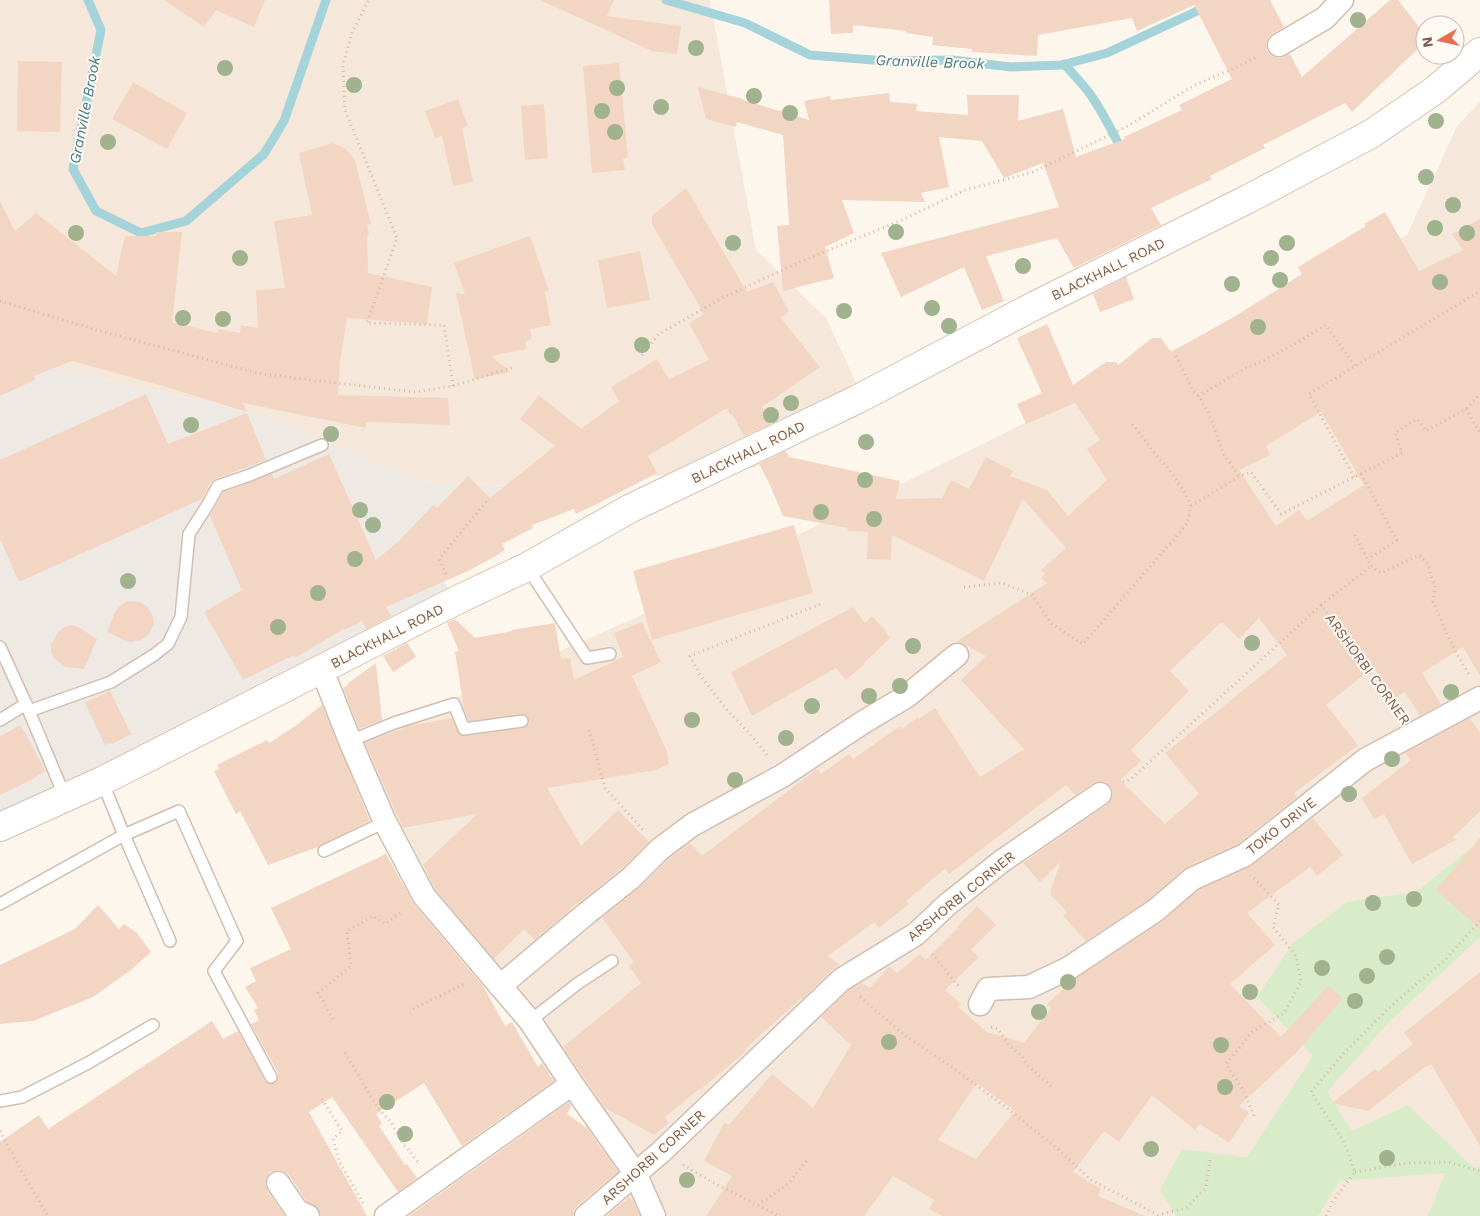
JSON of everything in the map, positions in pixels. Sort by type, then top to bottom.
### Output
[{"type":"main road","name":"BLACKHALL ROAD","points":[[0,827],[102,781],[457,600],[527,567],[631,508],[858,399],[1034,306],[1248,199],[1362,138],[1435,90],[1480,52]]},
{"type":"street","points":[[1279,44],[1325,18],[1342,0]]},
{"type":"street","points":[[494,979],[587,913],[631,878],[660,849],[692,825],[782,776],[862,723],[907,696],[957,655]]},
{"type":"street","points":[[322,670],[385,822],[424,896],[530,1021],[635,1173],[654,1216]]},
{"type":"street","name":"TOKO DRIVE","points":[[980,1004],[988,989],[1029,987],[1069,968],[1156,910],[1192,879],[1245,855],[1365,760],[1480,698]]},
{"type":"street","name":"ARSHORBI CORNER","points":[[586,1216],[662,1152],[841,980],[916,934],[948,904],[1002,861],[1100,794]]},
{"type":"street","points":[[377,1213],[430,1185],[572,1084]]},
{"type":"street","points":[[278,1183],[296,1211],[308,1216]]},
{"type":"lane","points":[[0,720],[27,708],[111,682],[168,644],[180,617],[189,534],[218,486],[322,445]]},
{"type":"lane","points":[[527,567],[587,658],[610,654]]},
{"type":"lane","points":[[0,647],[65,797]]},
{"type":"lane","points":[[350,740],[394,723],[454,704],[464,729],[522,721]]},
{"type":"lane","points":[[102,781],[170,941]]},
{"type":"lane","points":[[0,904],[124,835],[179,811],[238,941],[214,972],[271,1077]]},
{"type":"lane","points":[[324,851],[385,822]]},
{"type":"lane","points":[[530,1021],[577,984],[612,961]]},
{"type":"lane","points":[[0,1100],[22,1097],[88,1063],[153,1025]]},
{"type":"path","points":[[368,1],[352,33],[343,64],[345,110],[397,238],[367,323],[444,325],[453,386]]},
{"type":"path","points":[[642,355],[659,334],[724,297],[805,260],[902,220],[965,190],[1033,172],[1128,126],[1193,86],[1239,66],[1279,44]]},
{"type":"path","points":[[1354,477],[1309,394],[1480,291]]},
{"type":"path","points":[[0,301],[109,334],[261,374],[415,392],[453,386],[514,366]]},
{"type":"path","points":[[1198,396],[1246,368],[1301,340],[1326,324],[1355,366]]},
{"type":"path","points":[[1176,356],[1193,391],[1208,412],[1224,456],[1240,476]]},
{"type":"path","points":[[1191,506],[1240,476],[1251,472],[1281,514],[1402,453],[1395,433],[1417,419],[1426,431],[1466,408],[1480,394]]},
{"type":"path","points":[[1466,408],[1480,433]]},
{"type":"path","points":[[964,587],[1002,583],[1032,595],[1052,624],[1082,644],[1187,524],[1191,506],[1186,494],[1169,469],[1156,456],[1130,421]]},
{"type":"path","points":[[1361,474],[1397,540],[1368,559]]},
{"type":"path","points":[[457,600],[440,559],[487,501]]},
{"type":"path","points":[[1355,535],[1371,566],[1381,573],[1419,555],[1427,563],[1435,586],[1433,602],[1456,653],[1470,678]]},
{"type":"path","name":"ARSHORBI CORNER","points":[[1100,794],[1131,779],[1321,605],[1371,566]]},
{"type":"path","points":[[782,776],[754,736],[727,710],[700,676],[690,656],[821,604]]},
{"type":"path","name":"ARSHORBI CORNER","points":[[1321,605],[1415,734]]},
{"type":"path","points":[[589,730],[605,788],[660,849]]},
{"type":"path","points":[[1248,872],[1279,905],[1273,927],[1296,956],[1301,982],[1284,1013],[1252,1032],[1226,1064],[1244,1090],[1255,1118]]},
{"type":"path","points":[[334,1019],[318,993],[350,966],[347,931],[373,916],[386,924],[424,896]]},
{"type":"path","points":[[1355,1172],[1344,1142],[1311,1092],[1345,1052],[1391,1006],[1445,960],[1480,921]]},
{"type":"path","points":[[413,1009],[494,979]]},
{"type":"path","points":[[841,980],[903,1034],[956,1070],[1008,1109],[1058,1149],[1091,1180],[1158,1216],[1186,1208],[1206,1188],[1210,1159]]},
{"type":"path","points":[[345,1054],[378,1108],[423,1168],[430,1185]]},
{"type":"path","points":[[322,1099],[342,1131],[332,1139],[339,1161],[377,1213]]},
{"type":"path","points":[[0,1131],[48,1216]]},
{"type":"path","points":[[662,1152],[714,1183],[779,1216]]},
{"type":"path","points":[[758,1206],[788,1184],[808,1159]]},
{"type":"path","points":[[1326,1216],[1333,1201],[1355,1172],[1408,1163],[1448,1162],[1480,1171]]},
{"type":"shaded area","points":[[0,0],[710,0],[756,250],[826,318],[868,408],[753,468],[522,487],[419,481],[255,413],[0,356]]},
{"type":"shaded area","points":[[1480,102],[1480,1216],[636,1216],[566,1075],[469,959],[351,744],[644,614],[680,593],[1407,235],[1457,126]]},
{"type":"shaded area","points":[[0,356],[255,413],[419,481],[522,487],[443,579],[457,605],[0,825]]},
{"type":"green space","points":[[1480,841],[1480,937],[1389,1022],[1327,1092],[1352,1131],[1408,1105],[1474,1168],[1480,1166],[1480,1216],[1428,1216],[1445,1173],[1339,1181],[1318,1216],[1176,1216],[1160,1190],[1182,1149],[1247,1157],[1313,1056],[1257,997],[1293,943],[1347,902],[1416,892]]},
{"type":"building","points":[[164,0],[265,0],[254,27],[216,10],[204,27]]},
{"type":"building","points":[[540,0],[614,0],[607,16],[681,26],[677,54],[652,51]]},
{"type":"building","points":[[829,0],[1270,0],[1284,27],[1268,38],[1267,51],[1272,56],[1279,58],[1290,54],[1302,77],[1390,0],[1398,0],[1415,22],[1415,52],[1352,112],[1345,103],[1263,145],[1265,148],[1210,176],[1212,179],[1151,208],[1161,225],[1074,268],[1057,238],[986,256],[1004,301],[982,310],[964,267],[901,297],[881,253],[1059,207],[1043,163],[1004,178],[982,141],[939,137],[949,187],[921,193],[925,202],[842,200],[854,233],[825,247],[834,278],[783,291],[777,226],[789,225],[783,135],[737,122],[736,127],[706,119],[698,87],[809,120],[804,101],[830,96],[831,100],[889,93],[890,102],[917,104],[916,111],[968,115],[967,95],[1019,95],[1018,121],[1063,109],[1076,157],[1125,139],[1124,137],[1182,110],[1179,105],[1232,79],[1194,5],[1137,31],[1132,18],[1038,35],[1037,56],[972,52],[972,49],[932,45],[933,37],[906,33],[906,31],[853,25],[853,33],[831,34]]},
{"type":"building","points":[[18,61],[62,62],[60,132],[17,131]]},
{"type":"building","points":[[619,63],[628,157],[623,159],[625,170],[592,173],[583,66]]},
{"type":"building","points":[[133,82],[187,113],[167,149],[112,119]]},
{"type":"building","points":[[458,99],[468,126],[462,128],[473,182],[453,186],[442,136],[435,138],[425,111]]},
{"type":"building","points":[[544,104],[548,158],[525,160],[521,106]]},
{"type":"building","points":[[333,143],[346,149],[355,160],[371,224],[367,225],[369,235],[367,236],[368,273],[432,287],[427,324],[347,318],[340,361],[338,395],[448,398],[450,425],[366,422],[366,428],[243,403],[247,412],[72,361],[34,376],[35,380],[0,396],[0,201],[15,231],[36,213],[116,276],[125,236],[156,236],[156,232],[182,232],[172,322],[217,333],[218,329],[240,333],[241,325],[258,328],[256,290],[285,288],[274,221],[312,215],[299,153]]},
{"type":"building","points":[[686,188],[747,292],[773,282],[789,311],[781,318],[820,367],[762,407],[771,424],[744,436],[727,408],[648,456],[657,473],[576,514],[574,509],[532,525],[533,528],[502,544],[505,550],[494,557],[468,571],[386,607],[391,616],[366,629],[362,621],[344,629],[295,658],[294,656],[285,659],[243,680],[204,612],[242,590],[210,516],[223,492],[272,474],[274,479],[329,454],[376,560],[399,541],[433,505],[437,508],[468,476],[490,498],[555,446],[520,419],[539,395],[581,429],[619,401],[611,387],[657,359],[669,379],[709,360],[689,323],[704,314],[652,224],[652,216]]},
{"type":"building","points":[[1385,212],[1419,271],[1463,250],[1452,234],[1480,219],[1480,676],[1463,647],[1422,673],[1441,704],[1420,716],[1405,692],[1393,699],[1374,667],[1326,705],[1358,745],[1294,793],[1297,797],[1238,844],[1186,867],[1148,900],[1086,941],[1063,916],[1067,912],[1051,895],[1051,889],[1061,861],[1040,882],[1023,863],[1107,805],[1112,799],[1111,787],[1105,782],[1093,783],[1075,795],[1066,785],[949,874],[945,869],[906,901],[909,904],[879,928],[874,922],[828,956],[840,965],[832,970],[744,1050],[746,1051],[665,1117],[669,1123],[654,1135],[605,1108],[563,1047],[641,983],[629,966],[634,962],[602,918],[639,888],[669,859],[690,843],[702,856],[817,769],[821,774],[849,754],[853,759],[900,726],[902,729],[918,717],[919,719],[935,708],[980,777],[1024,749],[961,680],[986,656],[957,641],[1047,583],[1041,578],[1045,574],[1041,570],[1066,548],[1023,499],[984,581],[892,535],[891,560],[867,559],[868,532],[847,531],[848,528],[783,516],[759,464],[786,451],[789,457],[900,481],[896,499],[942,498],[951,480],[969,489],[986,457],[1013,471],[1010,476],[1047,490],[1068,516],[1107,480],[1087,449],[1100,440],[1075,403],[1026,424],[1017,404],[1042,393],[1017,338],[1047,324],[1073,385],[1106,362],[1116,362],[1118,365],[1152,338],[1161,338],[1171,352],[1234,317],[1302,274],[1298,267],[1366,226],[1364,224]],"holes":[[[1321,412],[1364,485],[1307,521],[1299,510],[1276,526],[1239,470],[1270,455],[1266,446]],[[1259,618],[1287,655],[1165,753],[1199,794],[1165,824],[1120,780],[1141,761],[1131,750],[1189,691],[1170,671],[1220,623],[1222,622],[1239,639]]]},
{"type":"building","points":[[530,236],[549,291],[545,292],[551,325],[530,329],[532,339],[526,341],[526,349],[491,356],[511,372],[475,379],[456,293],[465,294],[454,263]]},
{"type":"building","points":[[640,251],[650,300],[607,308],[598,260]]},
{"type":"building","points":[[1126,277],[1134,299],[1100,312],[1093,294]]},
{"type":"building","points":[[146,394],[168,444],[247,413],[266,460],[215,479],[211,482],[202,499],[19,582],[0,539],[0,460]]},
{"type":"building","points":[[794,525],[813,593],[652,640],[633,571]]},
{"type":"building","points":[[127,601],[140,602],[148,607],[153,617],[154,624],[148,635],[141,640],[126,641],[107,632],[114,614]]},
{"type":"building","points":[[853,607],[865,623],[872,616],[890,638],[865,664],[846,680],[836,668],[752,716],[731,672]]},
{"type":"building","points":[[455,619],[475,638],[555,623],[561,659],[570,658],[574,680],[623,657],[614,633],[642,622],[661,662],[632,676],[667,751],[669,764],[656,770],[547,788],[581,846],[618,810],[649,842],[622,868],[576,903],[535,940],[524,929],[494,959],[435,889],[423,865],[477,814],[403,828],[365,743],[409,726],[452,718],[459,734],[465,736],[523,728],[529,724],[528,717],[521,714],[469,721],[464,709],[455,652],[459,651],[447,623]]},
{"type":"building","points":[[72,625],[97,639],[84,669],[65,667],[54,658],[51,652],[51,645],[58,632],[66,626]]},
{"type":"building","points":[[407,643],[416,657],[393,672],[383,656]]},
{"type":"building","points":[[376,663],[382,720],[359,729],[343,688]]},
{"type":"building","points":[[110,691],[131,734],[112,744],[105,745],[85,703]]},
{"type":"building","points":[[322,705],[370,821],[318,847],[268,865],[240,811],[236,814],[214,771],[219,769],[217,765],[267,740],[269,743],[294,727]]},
{"type":"building","points":[[1470,718],[1480,733],[1480,811],[1453,837],[1456,840],[1412,864],[1384,814],[1374,819],[1362,798],[1411,760],[1405,753]]},
{"type":"building","points":[[21,725],[45,771],[0,795],[0,736]]},
{"type":"building","points":[[1313,818],[1343,855],[1317,876],[1310,867],[1247,913],[1275,945],[1230,984],[1281,1037],[1328,986],[1343,998],[1297,1052],[1239,1106],[1249,1113],[1229,1143],[1200,1124],[1195,1130],[1152,1095],[1119,1142],[1104,1131],[1073,1172],[1101,1189],[1098,1196],[1145,1216],[942,1216],[929,1209],[934,1200],[893,1176],[864,1216],[706,1216],[732,1176],[704,1161],[724,1123],[729,1125],[772,1074],[813,1108],[851,1045],[821,1017],[849,990],[862,983],[870,988],[889,966],[897,973],[920,954],[926,960],[977,906],[996,925],[971,950],[979,957],[945,990],[961,1004],[958,1007],[987,1032],[1024,1043],[1051,1008],[1047,1004],[1072,981],[1163,921],[1199,890],[1253,865]],"holes":[[[977,1083],[1015,1111],[976,1159],[938,1140]]]},
{"type":"building","points":[[1480,838],[1480,929],[1436,890]]},
{"type":"building","points":[[386,854],[414,904],[483,986],[505,1026],[512,1022],[538,1067],[542,1063],[554,1081],[462,1146],[424,1083],[376,1114],[382,1124],[379,1126],[405,1165],[407,1164],[417,1178],[398,1192],[332,1097],[309,1112],[367,1216],[321,1216],[318,1208],[306,1201],[289,1175],[278,1170],[270,1172],[265,1184],[285,1216],[0,1216],[0,1142],[39,1115],[48,1129],[212,1021],[223,1039],[238,1031],[265,1081],[270,1084],[275,1083],[278,1073],[251,1024],[259,1020],[254,1010],[258,1008],[245,987],[256,981],[250,968],[291,949],[271,908]]},
{"type":"building","points":[[98,905],[119,929],[124,924],[137,933],[151,952],[131,970],[93,997],[33,1021],[0,1024],[0,965],[75,929]]},
{"type":"building","points":[[1480,972],[1480,1146],[1431,1064],[1368,1111],[1332,1103],[1375,1069],[1378,1072],[1413,1044],[1404,1033]]},
{"type":"building","points":[[569,1102],[571,1106],[567,1114],[588,1129],[618,1172],[577,1206],[573,1216],[409,1216]]},
{"type":"building","points":[[629,1197],[640,1216],[606,1216]]},
{"type":"waterway","name":"Granville Brook","points":[[88,0],[101,30],[73,169],[96,211],[141,233],[186,221],[264,154],[284,121],[326,0]]},
{"type":"waterway","name":"Granville Brook","points":[[666,0],[745,23],[810,55],[886,61],[952,60],[1011,67],[1062,65],[1107,53],[1221,0]]},
{"type":"waterway","points":[[1064,64],[1095,101],[1123,152]]}]
